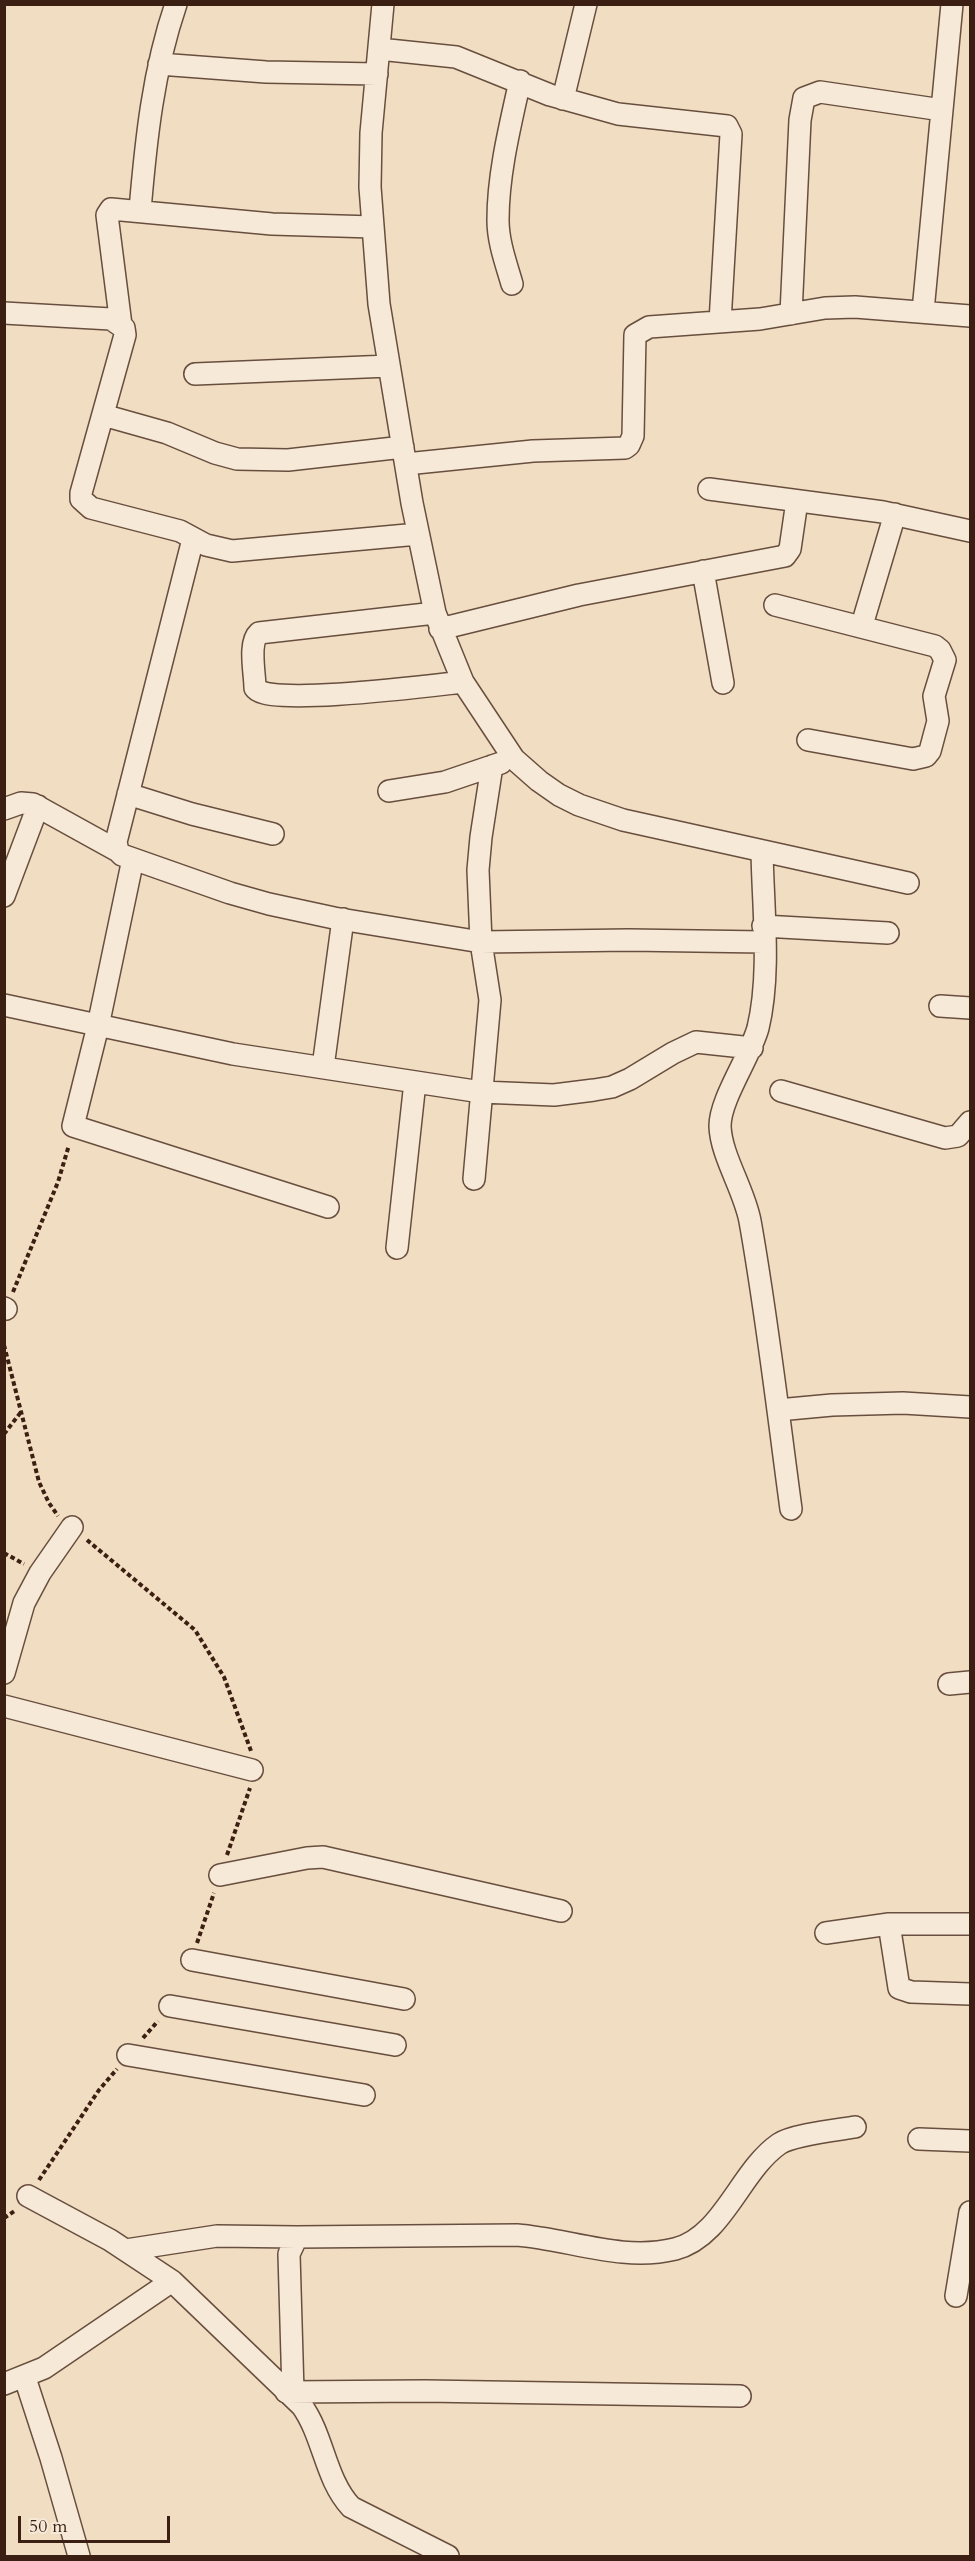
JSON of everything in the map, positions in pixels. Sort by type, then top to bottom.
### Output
[{"type":"street","points":[[140,210],[144,154],[159,64],[176,4]]},
{"type":"street","points":[[383,4],[371,133],[370,187],[379,304],[418,534],[438,621],[463,682],[514,759],[539,781],[579,805],[623,820],[908,883]]},
{"type":"street","points":[[563,99],[586,4]]},
{"type":"street","points":[[923,311],[952,4]]},
{"type":"street","points":[[380,49],[456,57],[563,99],[618,114],[722,123],[730,130],[720,322]]},
{"type":"street","points":[[159,64],[266,72],[377,74]]},
{"type":"street","points":[[512,284],[500,238],[498,219],[505,154],[520,81]]},
{"type":"street","points":[[791,314],[800,120],[804,98],[820,92],[942,110]]},
{"type":"street","points":[[373,227],[272,224],[111,208],[107,215],[121,325],[125,335],[81,499],[91,508],[180,531],[193,539],[219,549],[241,551],[418,534]]},
{"type":"street","points":[[103,415],[173,435],[214,453],[237,459],[288,460],[625,448],[630,445],[633,436],[635,335],[649,327],[720,322],[825,308],[855,307],[970,316]]},
{"type":"street","points":[[4,313],[111,319],[121,325]]},
{"type":"street","points":[[195,374],[389,366]]},
{"type":"street","points":[[709,489],[895,514],[970,531]]},
{"type":"street","points":[[463,682],[381,692],[323,695],[264,694],[255,688],[255,636],[259,633],[438,621],[785,556],[790,549],[797,501]]},
{"type":"street","points":[[862,626],[895,514]]},
{"type":"street","points":[[193,539],[116,842],[125,855],[98,1026],[73,1126],[327,1208]]},
{"type":"street","points":[[703,572],[723,683]]},
{"type":"street","points":[[775,605],[935,646],[945,660],[934,696],[938,714],[930,751],[926,756],[913,759],[808,741]]},
{"type":"street","points":[[389,791],[444,782],[514,759]]},
{"type":"street","points":[[474,1179],[490,1000],[481,942],[478,870],[492,766]]},
{"type":"street","points":[[128,794],[192,814],[273,834]]},
{"type":"street","points":[[4,809],[21,803],[38,806],[125,855],[230,893],[343,919],[481,942],[888,933]]},
{"type":"street","points":[[4,896],[38,806]]},
{"type":"street","points":[[762,852],[764,934],[762,1009],[752,1048],[724,1107],[720,1125],[749,1219],[792,1509]]},
{"type":"street","points":[[323,1067],[343,919]]},
{"type":"street","points":[[4,1005],[232,1054],[481,1092],[554,1095],[594,1090],[612,1087],[630,1079],[696,1042],[752,1048]]},
{"type":"street","points":[[940,1006],[970,1008]]},
{"type":"street","points":[[397,1248],[415,1082]]},
{"type":"street","points":[[781,1091],[945,1138],[958,1136],[970,1122]]},
{"type":"street","points":[[778,1410],[832,1405],[903,1403],[970,1407]]},
{"type":"street","points":[[4,1674],[24,1603],[40,1573],[72,1527]]},
{"type":"street","points":[[949,1684],[970,1682]]},
{"type":"street","points":[[4,1706],[252,1770]]},
{"type":"street","points":[[220,1875],[323,1857],[561,1911]]},
{"type":"street","points":[[889,1924],[899,1988],[911,1992],[970,1994]]},
{"type":"street","points":[[825,1933],[889,1924],[970,1924]]},
{"type":"street","points":[[192,1960],[404,2000]]},
{"type":"street","points":[[170,2006],[396,2044]]},
{"type":"street","points":[[128,2055],[364,2096]]},
{"type":"street","points":[[126,2250],[217,2236],[517,2235],[540,2237],[608,2251],[672,2250],[700,2238],[760,2163],[779,2144],[855,2127]]},
{"type":"street","points":[[919,2139],[970,2141]]},
{"type":"street","points":[[28,2196],[126,2250],[172,2281],[290,2392],[309,2416],[335,2485],[351,2508],[448,2556]]},
{"type":"street","points":[[956,2296],[970,2212]]},
{"type":"street","points":[[290,2392],[289,2254],[297,2237]]},
{"type":"street","points":[[4,2384],[25,2378],[44,2368],[172,2281]]},
{"type":"street","points":[[25,2378],[80,2556]]},
{"type":"street","points":[[290,2392],[425,2391],[740,2396]]},
{"type":"path","points":[[5,1309],[58,1182],[73,1126]]},
{"type":"path","points":[[4,1344],[39,1482],[53,1510],[195,1630],[224,1677],[251,1747],[251,1785],[192,1960]]},
{"type":"path","points":[[4,1434],[21,1412]]},
{"type":"path","points":[[4,2218],[18,2208],[28,2196],[99,2090],[170,2006]]}]
